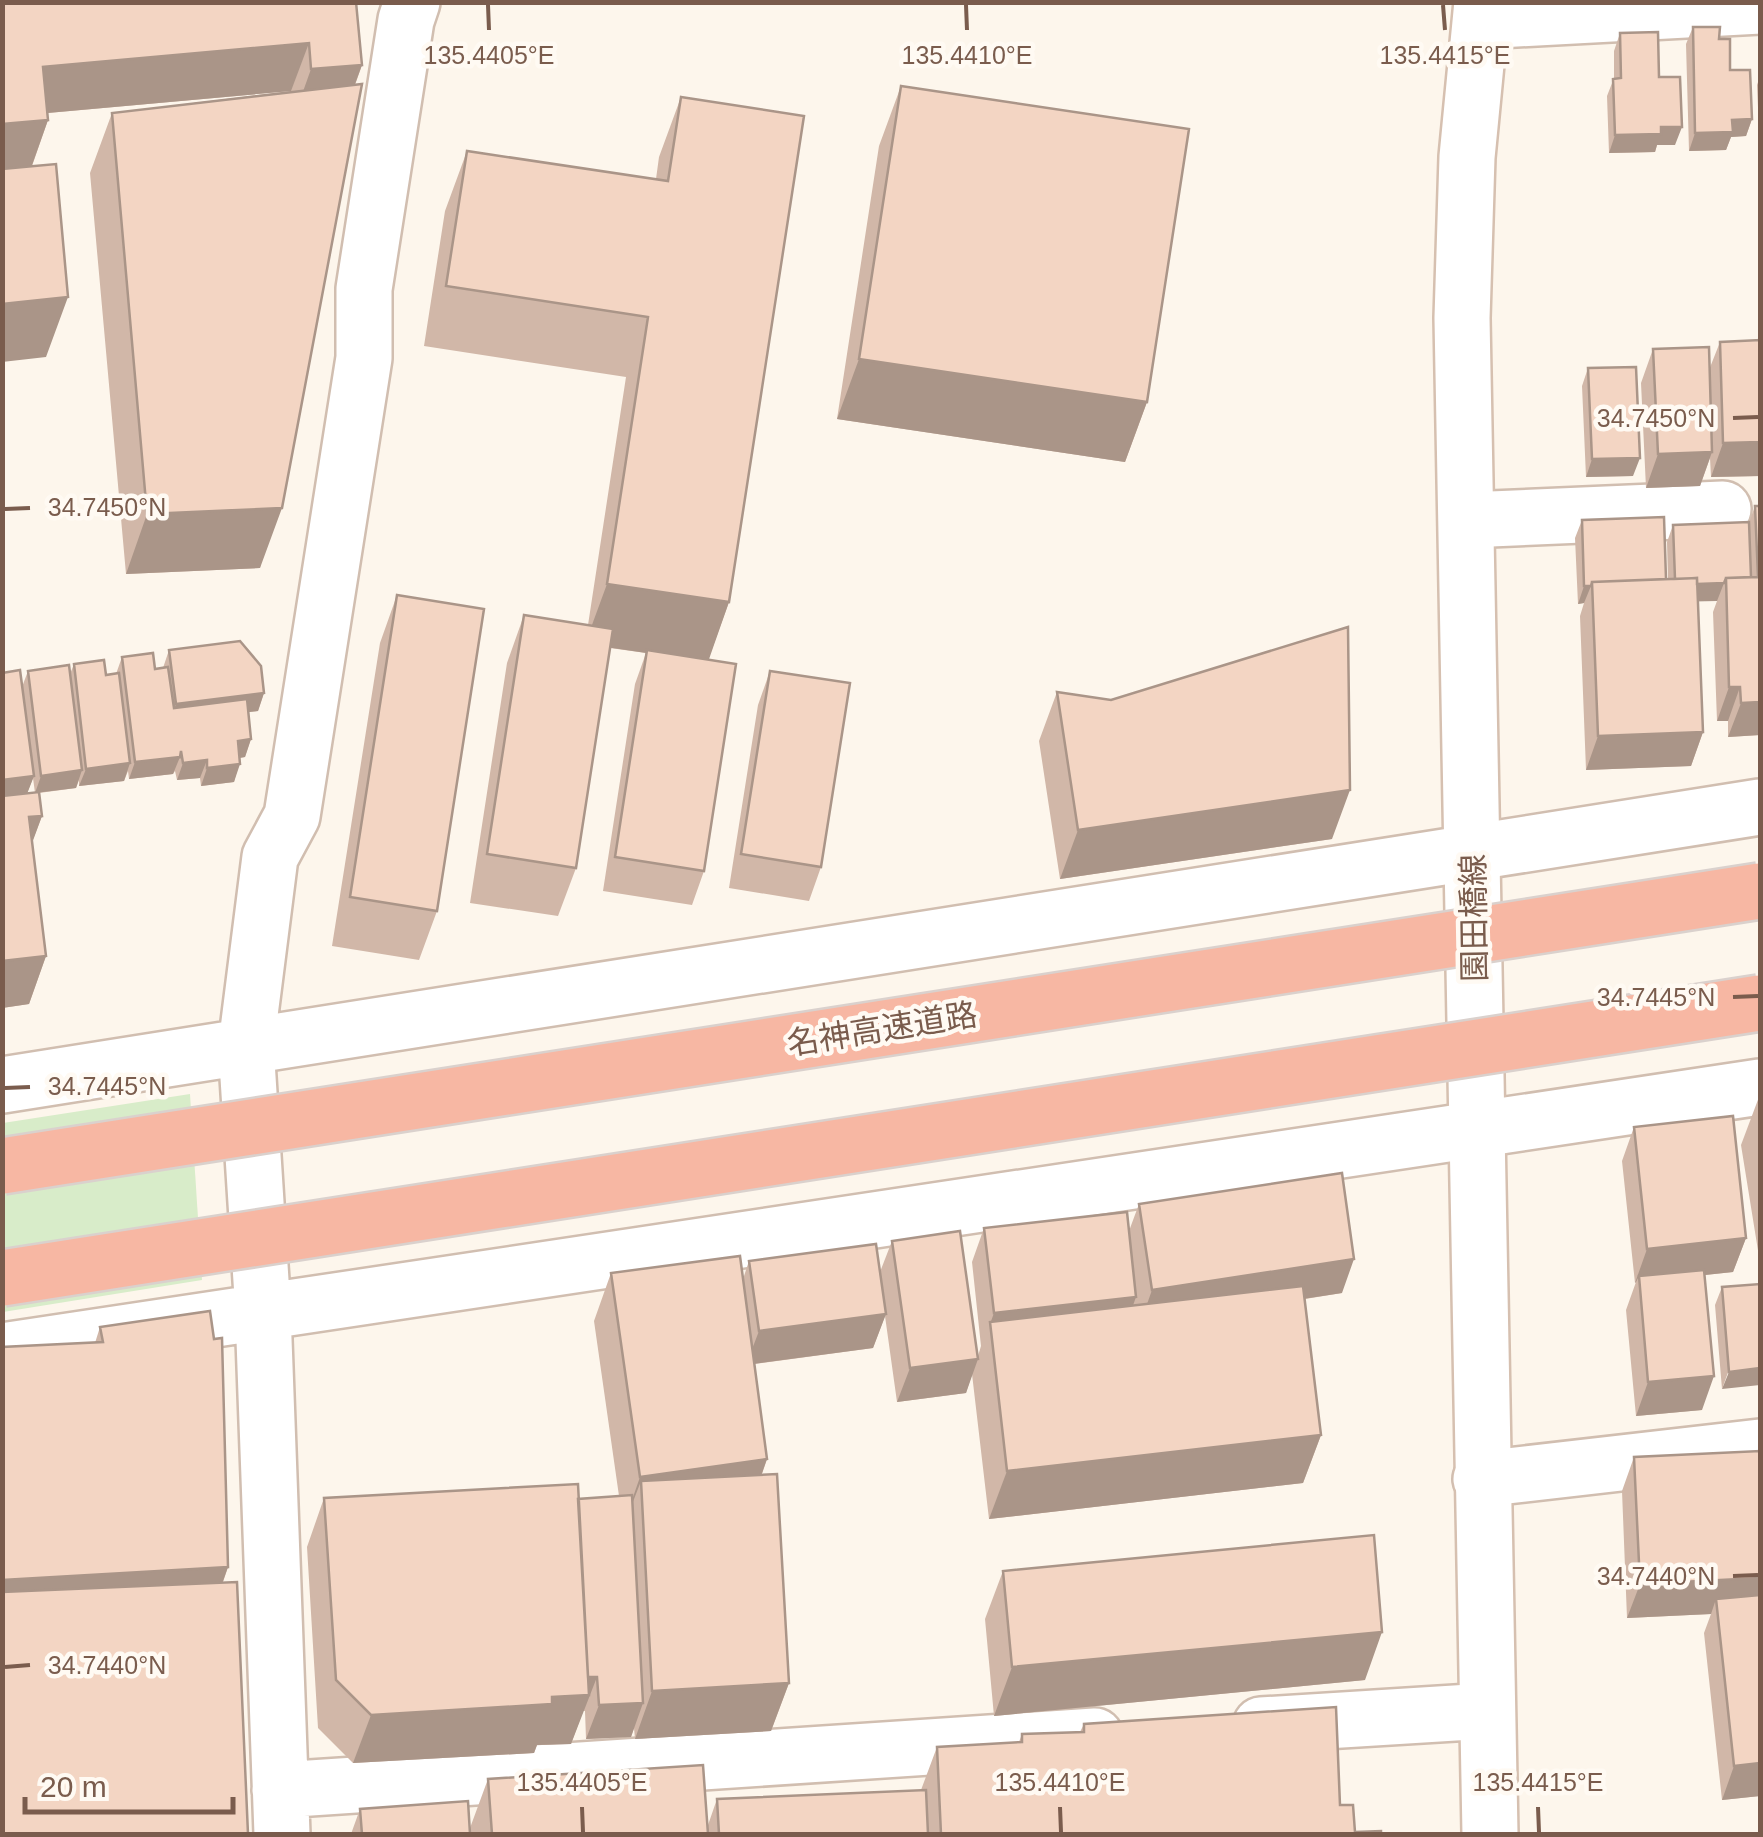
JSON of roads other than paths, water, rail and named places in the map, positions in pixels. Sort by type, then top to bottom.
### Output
[{"type":"highway","name":"名神高速道路","points":[[2,1166],[1760,891]]},
{"type":"highway","points":[[2,1278],[1760,1003]]},
{"type":"street","points":[[412,2],[364,289],[364,358],[292,816],[270,858],[246,1046],[263,1312],[281,1812],[1152,1733]]},
{"type":"street","points":[[1482,12],[1760,6]]},
{"type":"street","name":"園田橋線","points":[[1482,12],[1467,157],[1463,282],[1490,1834]]},
{"type":"street","points":[[1466,520],[1723,509]]},
{"type":"street","points":[[2,1085],[1760,807]]},
{"type":"street","points":[[2,1351],[1760,1086]]},
{"type":"street","points":[[1482,1480],[1760,1446]]},
{"type":"street","points":[[1212,1729],[1487,1711]]}]
